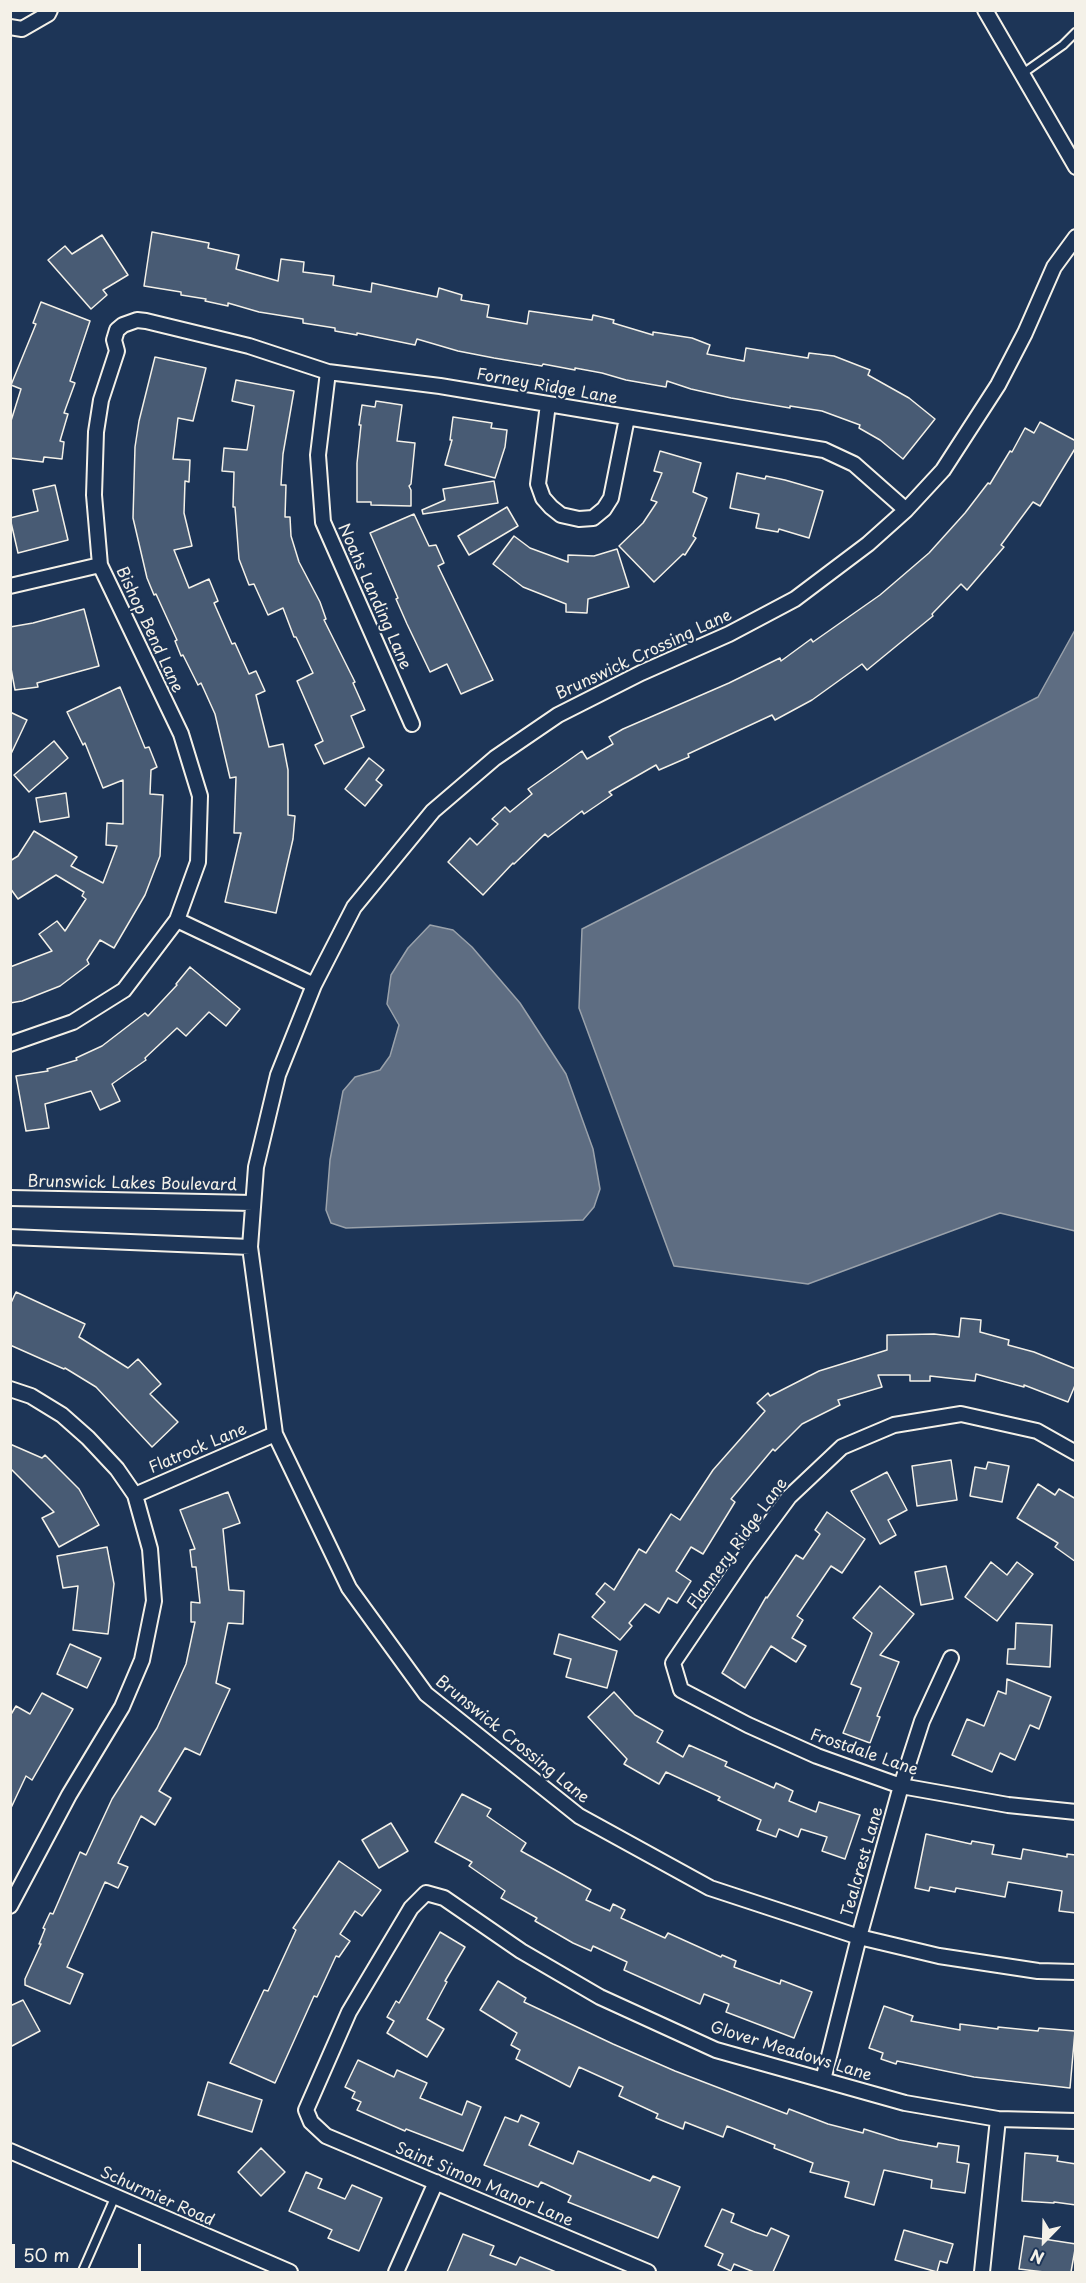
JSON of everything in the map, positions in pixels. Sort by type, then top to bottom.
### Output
[{"type":"street","points":[[10,27],[22,29],[48,15],[50,10]]},
{"type":"street","points":[[985,10],[1076,167]]},
{"type":"street","name":"Brunswick Crossing Lane","points":[[1076,237],[1054,267],[1025,333],[998,385],[943,470],[906,510],[868,544],[795,599],[729,634],[641,673],[558,715],[495,758],[433,811],[354,907],[314,985],[278,1075],[256,1167],[250,1247],[275,1434],[349,1588],[426,1694],[579,1816],[710,1888],[859,1937],[939,1956],[1038,1971],[1076,1972]]},
{"type":"street","name":"Bishop Bend Lane","points":[[10,1044],[73,1022],[124,990],[177,920],[198,862],[200,796],[181,734],[100,565],[94,495],[96,432],[101,400],[117,351],[114,340],[117,330],[137,320],[166,327]]},
{"type":"street","name":"Forney Ridge Lane","points":[[166,327],[249,346],[328,372],[440,386],[824,450],[855,464],[906,510]]},
{"type":"street","name":"Noahs Landing Lane","points":[[328,372],[318,455],[323,522],[412,724]]},
{"type":"street","points":[[548,404],[538,484],[543,498],[551,507],[561,515],[579,519],[593,518],[604,509],[611,498],[627,418]]},
{"type":"street","points":[[10,586],[100,565]]},
{"type":"street","points":[[177,920],[314,985]]},
{"type":"street","name":"Brunswick Lakes Boulevard","points":[[10,1198],[253,1203]]},
{"type":"street","points":[[10,1237],[250,1247]]},
{"type":"street","points":[[10,1389],[31,1396],[62,1415],[88,1438],[117,1469],[135,1495],[150,1549],[154,1600],[142,1660],[122,1707],[69,1795],[10,1906]]},
{"type":"street","name":"Flannery Ridge Lane","points":[[673,1663],[744,1558],[789,1497],[842,1447],[894,1425],[962,1414],[1037,1431],[1076,1454]]},
{"type":"street","name":"Flatrock Lane","points":[[135,1495],[275,1434]]},
{"type":"street","name":"Tealcrest Lane","points":[[823,2080],[859,1937],[901,1786],[922,1721],[951,1658]]},
{"type":"street","name":"Frostdale Lane","points":[[673,1663],[681,1690],[748,1725],[817,1756],[901,1786],[1008,1805],[1076,1812]]},
{"type":"street","name":"Glover Meadows Lane","points":[[311,2122],[306,2110],[349,2012],[411,1908],[426,1893],[444,1898],[521,1951],[600,1997],[716,2049],[905,2103],[998,2119],[1076,2121]]},
{"type":"street","points":[[982,2272],[998,2119]]},
{"type":"street","name":"Saint Simon Manor Lane","points":[[311,2122],[326,2136],[648,2272]]},
{"type":"street","name":"Schurmier Road","points":[[10,2151],[290,2272]]},
{"type":"street","points":[[396,2272],[436,2182]]},
{"type":"lane","points":[[1022,74],[1063,45],[1076,32]]},
{"type":"lane","points":[[82,2272],[115,2197]]},
{"type":"water","points":[[1075,630],[1075,1231],[1000,1213],[808,1284],[674,1266],[579,1008],[582,929],[1038,697]]},
{"type":"water","points":[[430,925],[453,930],[472,947],[520,1003],[566,1074],[593,1149],[600,1189],[594,1207],[583,1220],[346,1228],[331,1223],[326,1210],[330,1160],[343,1091],[355,1077],[380,1070],[390,1056],[399,1025],[387,1004],[391,975],[408,948]]},
{"type":"building","points":[[152,232],[209,243],[208,248],[239,255],[236,269],[278,281],[281,259],[304,262],[303,272],[334,276],[333,285],[371,292],[372,283],[437,297],[439,288],[462,295],[461,300],[489,305],[487,317],[527,324],[529,311],[592,320],[593,315],[614,320],[613,323],[653,335],[653,332],[692,338],[710,345],[707,354],[744,361],[746,348],[808,358],[809,353],[834,356],[870,370],[868,375],[909,398],[935,419],[903,459],[880,440],[859,428],[860,425],[822,411],[731,398],[667,381],[666,387],[575,368],[575,370],[543,364],[542,366],[494,358],[458,351],[417,339],[415,345],[357,333],[357,335],[335,331],[335,328],[303,323],[303,319],[259,312],[228,303],[228,306],[205,301],[206,299],[181,295],[181,292],[144,286]]},
{"type":"building","points":[[102,235],[128,275],[103,290],[107,295],[91,309],[48,260],[65,246],[72,254]]},
{"type":"building","points":[[41,302],[90,321],[70,381],[75,383],[64,413],[68,414],[60,441],[64,442],[62,459],[44,457],[43,462],[10,458],[10,424],[21,389],[11,385],[36,324],[33,323]]},
{"type":"building","points":[[155,357],[206,368],[193,421],[178,418],[173,459],[190,460],[189,482],[185,481],[184,513],[192,546],[174,550],[189,588],[209,579],[218,601],[214,603],[232,644],[235,643],[249,674],[256,671],[265,691],[256,695],[269,747],[283,744],[288,770],[288,815],[295,816],[293,839],[276,913],[225,902],[241,833],[234,833],[236,777],[230,778],[215,714],[201,683],[198,685],[183,655],[181,656],[175,641],[177,640],[147,578],[133,518],[135,447]]},
{"type":"building","points":[[236,380],[294,391],[283,454],[281,485],[286,485],[285,517],[290,517],[291,536],[299,562],[320,602],[326,619],[324,620],[355,682],[353,683],[365,710],[351,716],[364,747],[324,764],[315,745],[323,741],[297,681],[313,673],[294,637],[283,608],[268,615],[254,584],[249,585],[239,559],[235,507],[233,507],[234,472],[222,471],[224,448],[247,450],[254,406],[232,401]]},
{"type":"building","points":[[376,401],[402,405],[397,441],[415,443],[409,486],[411,506],[371,505],[371,502],[357,502],[357,463],[362,405],[375,407]]},
{"type":"building","points":[[453,417],[492,423],[491,428],[507,430],[505,447],[495,478],[445,465],[452,440],[450,440]]},
{"type":"building","points":[[1040,422],[1076,441],[1076,447],[1040,506],[1033,502],[1001,545],[1004,547],[967,590],[961,584],[932,614],[933,616],[867,670],[862,664],[812,700],[775,720],[772,715],[659,770],[656,765],[609,792],[612,795],[584,814],[582,811],[548,837],[545,834],[483,895],[448,862],[470,838],[477,845],[498,824],[492,819],[505,807],[510,812],[532,794],[528,789],[582,751],[587,759],[613,744],[609,737],[623,729],[780,658],[781,661],[811,639],[813,642],[880,595],[929,553],[988,483],[990,484],[1025,428],[1034,433]]},
{"type":"building","points":[[660,451],[701,463],[693,492],[707,498],[693,536],[696,538],[685,555],[683,554],[654,582],[619,546],[643,523],[657,502],[651,500],[662,473],[654,471]]},
{"type":"building","points":[[737,473],[765,479],[766,476],[823,491],[809,538],[779,529],[778,532],[756,528],[759,514],[730,508]]},
{"type":"building","points":[[494,481],[498,503],[423,514],[422,510],[445,500],[443,489]]},
{"type":"building","points":[[55,485],[68,540],[18,553],[10,518],[38,511],[33,490]]},
{"type":"building","points":[[507,507],[518,526],[469,555],[458,536]]},
{"type":"building","points":[[414,514],[429,546],[436,545],[444,563],[438,566],[493,680],[461,694],[447,664],[430,672],[396,599],[398,598],[370,533]]},
{"type":"building","points":[[514,536],[530,548],[568,562],[568,555],[594,556],[617,549],[629,587],[588,599],[587,613],[566,612],[566,604],[523,587],[493,564]]},
{"type":"building","points":[[84,609],[99,666],[37,683],[38,687],[15,690],[10,663],[10,627]]},
{"type":"building","points":[[120,687],[145,748],[149,747],[157,767],[151,770],[150,794],[163,795],[160,856],[145,895],[114,948],[100,940],[87,960],[89,964],[60,986],[22,1001],[10,1003],[10,967],[52,951],[39,934],[57,921],[65,931],[86,899],[82,896],[84,892],[56,875],[18,899],[10,888],[10,861],[18,856],[34,831],[77,857],[71,866],[103,883],[117,846],[106,845],[107,823],[123,824],[123,780],[103,788],[85,743],[83,745],[67,712]]},
{"type":"building","points":[[10,712],[27,720],[10,756]]},
{"type":"building","points":[[54,741],[68,758],[29,792],[14,775]]},
{"type":"building","points":[[369,758],[384,770],[376,780],[382,785],[365,806],[345,789]]},
{"type":"building","points":[[66,793],[69,817],[40,822],[36,798]]},
{"type":"building","points":[[190,967],[240,1009],[226,1026],[209,1012],[186,1036],[177,1028],[145,1058],[146,1060],[112,1084],[120,1101],[100,1110],[91,1091],[45,1104],[49,1128],[26,1131],[16,1076],[48,1071],[47,1069],[77,1060],[76,1058],[102,1046],[145,1013],[148,1016],[177,985]]},
{"type":"building","points":[[16,1292],[85,1324],[79,1337],[128,1368],[138,1359],[161,1384],[150,1394],[178,1422],[152,1447],[96,1387],[65,1368],[10,1345],[10,1305]]},
{"type":"building","points":[[961,1318],[981,1320],[980,1332],[1009,1340],[1008,1345],[1034,1352],[1076,1369],[1076,1383],[1068,1402],[1024,1385],[1024,1387],[976,1374],[975,1381],[930,1376],[930,1381],[910,1381],[910,1375],[878,1375],[882,1387],[838,1400],[840,1405],[802,1424],[775,1451],[773,1449],[731,1499],[735,1502],[703,1554],[691,1547],[676,1571],[691,1581],[677,1603],[668,1598],[659,1613],[645,1604],[629,1623],[632,1626],[620,1640],[592,1617],[605,1602],[596,1594],[605,1583],[614,1590],[639,1549],[646,1553],[671,1514],[680,1520],[713,1470],[765,1411],[757,1403],[768,1393],[770,1396],[819,1371],[887,1350],[887,1335],[934,1334],[959,1337]]},
{"type":"building","points":[[10,1444],[42,1458],[45,1455],[79,1489],[99,1525],[59,1547],[42,1518],[54,1512],[10,1468]]},
{"type":"building","points":[[951,1460],[957,1500],[917,1506],[912,1466]]},
{"type":"building","points":[[988,1462],[1009,1466],[1002,1502],[970,1496],[975,1467],[986,1469]]},
{"type":"building","points":[[887,1472],[907,1510],[888,1520],[896,1535],[880,1544],[851,1491]]},
{"type":"building","points":[[1038,1484],[1055,1495],[1059,1489],[1076,1499],[1076,1562],[1055,1547],[1058,1543],[1017,1518]]},
{"type":"building","points":[[228,1492],[240,1523],[223,1529],[229,1590],[244,1591],[243,1624],[228,1623],[216,1683],[230,1689],[200,1755],[185,1748],[159,1791],[171,1798],[155,1825],[141,1816],[118,1863],[128,1867],[118,1888],[105,1882],[67,1967],[83,1974],[70,2004],[25,1985],[25,1979],[41,1944],[39,1944],[45,1929],[43,1928],[50,1913],[53,1914],[80,1852],[86,1855],[112,1799],[157,1728],[186,1664],[195,1622],[191,1622],[191,1602],[200,1603],[196,1567],[192,1567],[190,1550],[195,1549],[180,1510]]},
{"type":"building","points":[[827,1512],[865,1539],[842,1573],[831,1566],[797,1616],[803,1620],[792,1638],[806,1646],[796,1662],[771,1646],[745,1688],[722,1673],[766,1597],[796,1555],[803,1559],[820,1534],[815,1530]]},
{"type":"building","points":[[107,1547],[114,1584],[108,1634],[73,1630],[78,1586],[63,1588],[57,1556]]},
{"type":"building","points":[[991,1562],[1007,1575],[1017,1562],[1033,1574],[997,1621],[965,1597]]},
{"type":"building","points":[[946,1566],[953,1599],[921,1605],[915,1572]]},
{"type":"building","points":[[880,1586],[914,1614],[880,1655],[899,1662],[877,1716],[880,1717],[870,1743],[843,1733],[861,1688],[851,1684],[872,1633],[853,1618]]},
{"type":"building","points":[[1016,1623],[1052,1625],[1050,1667],[1007,1664],[1008,1649],[1015,1649]]},
{"type":"building","points":[[559,1634],[617,1651],[607,1688],[566,1677],[571,1659],[554,1654]]},
{"type":"building","points":[[70,1644],[101,1658],[87,1688],[57,1674]]},
{"type":"building","points":[[1007,1679],[1051,1697],[1039,1729],[1030,1725],[1015,1760],[1000,1753],[992,1772],[952,1755],[967,1719],[984,1726],[998,1691],[1006,1694]]},
{"type":"building","points":[[614,1692],[635,1715],[663,1731],[657,1742],[683,1757],[689,1745],[727,1762],[725,1766],[774,1788],[776,1783],[793,1791],[789,1801],[816,1812],[819,1802],[860,1815],[845,1859],[822,1851],[827,1837],[801,1829],[798,1837],[779,1829],[776,1837],[757,1830],[761,1820],[718,1800],[720,1797],[666,1772],[659,1784],[624,1764],[627,1759],[588,1717]]},
{"type":"building","points":[[42,1693],[73,1709],[32,1780],[26,1776],[10,1810],[10,1716],[16,1706],[30,1714]]},
{"type":"building","points":[[462,1794],[491,1809],[487,1816],[526,1843],[521,1851],[591,1890],[586,1900],[610,1911],[613,1904],[625,1910],[621,1918],[665,1938],[668,1933],[721,1957],[722,1955],[736,1961],[734,1967],[780,1984],[781,1980],[812,1992],[794,2038],[726,2012],[729,2004],[704,1994],[700,2004],[624,1970],[627,1962],[593,1946],[591,1951],[573,1943],[535,1921],[537,1918],[501,1898],[505,1891],[469,1866],[472,1862],[435,1842]]},
{"type":"building","points":[[391,1823],[408,1851],[379,1868],[362,1840]]},
{"type":"building","points":[[926,1834],[971,1844],[972,1841],[994,1845],[992,1854],[1021,1859],[1023,1849],[1067,1857],[1067,1854],[1076,1855],[1076,1913],[1059,1911],[1062,1891],[1008,1882],[1005,1897],[956,1888],[955,1892],[930,1887],[929,1891],[915,1888]]},
{"type":"building","points":[[339,1861],[381,1890],[362,1916],[355,1911],[340,1934],[350,1941],[339,1957],[336,1956],[317,1997],[314,1996],[275,2083],[230,2063],[264,1990],[268,1991],[296,1930],[293,1928]]},
{"type":"building","points":[[440,1932],[465,1947],[445,1981],[447,1982],[427,2019],[444,2029],[427,2057],[387,2033],[394,2021],[387,2017],[396,2001],[399,2003]]},
{"type":"building","points":[[498,1981],[526,1998],[524,2002],[613,2044],[675,2071],[787,2114],[789,2109],[828,2124],[863,2133],[864,2129],[899,2140],[937,2147],[938,2143],[959,2146],[957,2162],[969,2164],[965,2193],[931,2188],[932,2180],[884,2170],[874,2205],[845,2197],[849,2182],[810,2172],[813,2163],[774,2148],[775,2145],[727,2126],[723,2137],[685,2122],[683,2129],[656,2118],[658,2114],[619,2096],[623,2087],[579,2067],[570,2087],[516,2059],[520,2050],[511,2045],[517,2033],[480,2010]]},
{"type":"building","points":[[23,2000],[40,2031],[10,2047],[10,2006]]},
{"type":"building","points":[[884,2006],[913,2016],[911,2021],[960,2030],[960,2024],[998,2029],[998,2027],[1038,2031],[1039,2028],[1075,2031],[1070,2088],[974,2077],[897,2061],[896,2064],[881,2059],[883,2053],[869,2048]]},
{"type":"building","points":[[358,2060],[394,2077],[397,2070],[427,2083],[420,2098],[462,2115],[467,2101],[481,2107],[463,2151],[406,2129],[405,2131],[357,2110],[361,2102],[352,2098],[355,2092],[345,2087]]},
{"type":"building","points":[[208,2082],[262,2100],[252,2132],[198,2115]]},
{"type":"building","points":[[521,2115],[539,2123],[529,2145],[573,2164],[578,2151],[650,2181],[653,2176],[680,2187],[658,2238],[568,2202],[571,2196],[541,2182],[538,2187],[484,2165],[505,2117],[518,2122]]},
{"type":"building","points":[[261,2148],[285,2172],[261,2196],[238,2172]]},
{"type":"building","points":[[1025,2153],[1058,2156],[1057,2161],[1076,2164],[1076,2205],[1022,2201]]},
{"type":"building","points":[[306,2172],[322,2179],[318,2188],[345,2199],[352,2185],[382,2198],[359,2251],[328,2238],[332,2230],[289,2211]]},
{"type":"building","points":[[722,2209],[734,2214],[731,2222],[755,2232],[767,2236],[771,2228],[789,2236],[773,2272],[754,2272],[734,2264],[731,2271],[718,2265],[723,2254],[705,2246]]},
{"type":"building","points":[[904,2230],[953,2244],[947,2263],[940,2261],[937,2272],[895,2260]]},
{"type":"building","points":[[463,2234],[494,2246],[490,2255],[516,2265],[520,2257],[556,2272],[447,2272]]},
{"type":"building","points":[[1024,2236],[1076,2244],[1071,2272],[1019,2269]]}]
